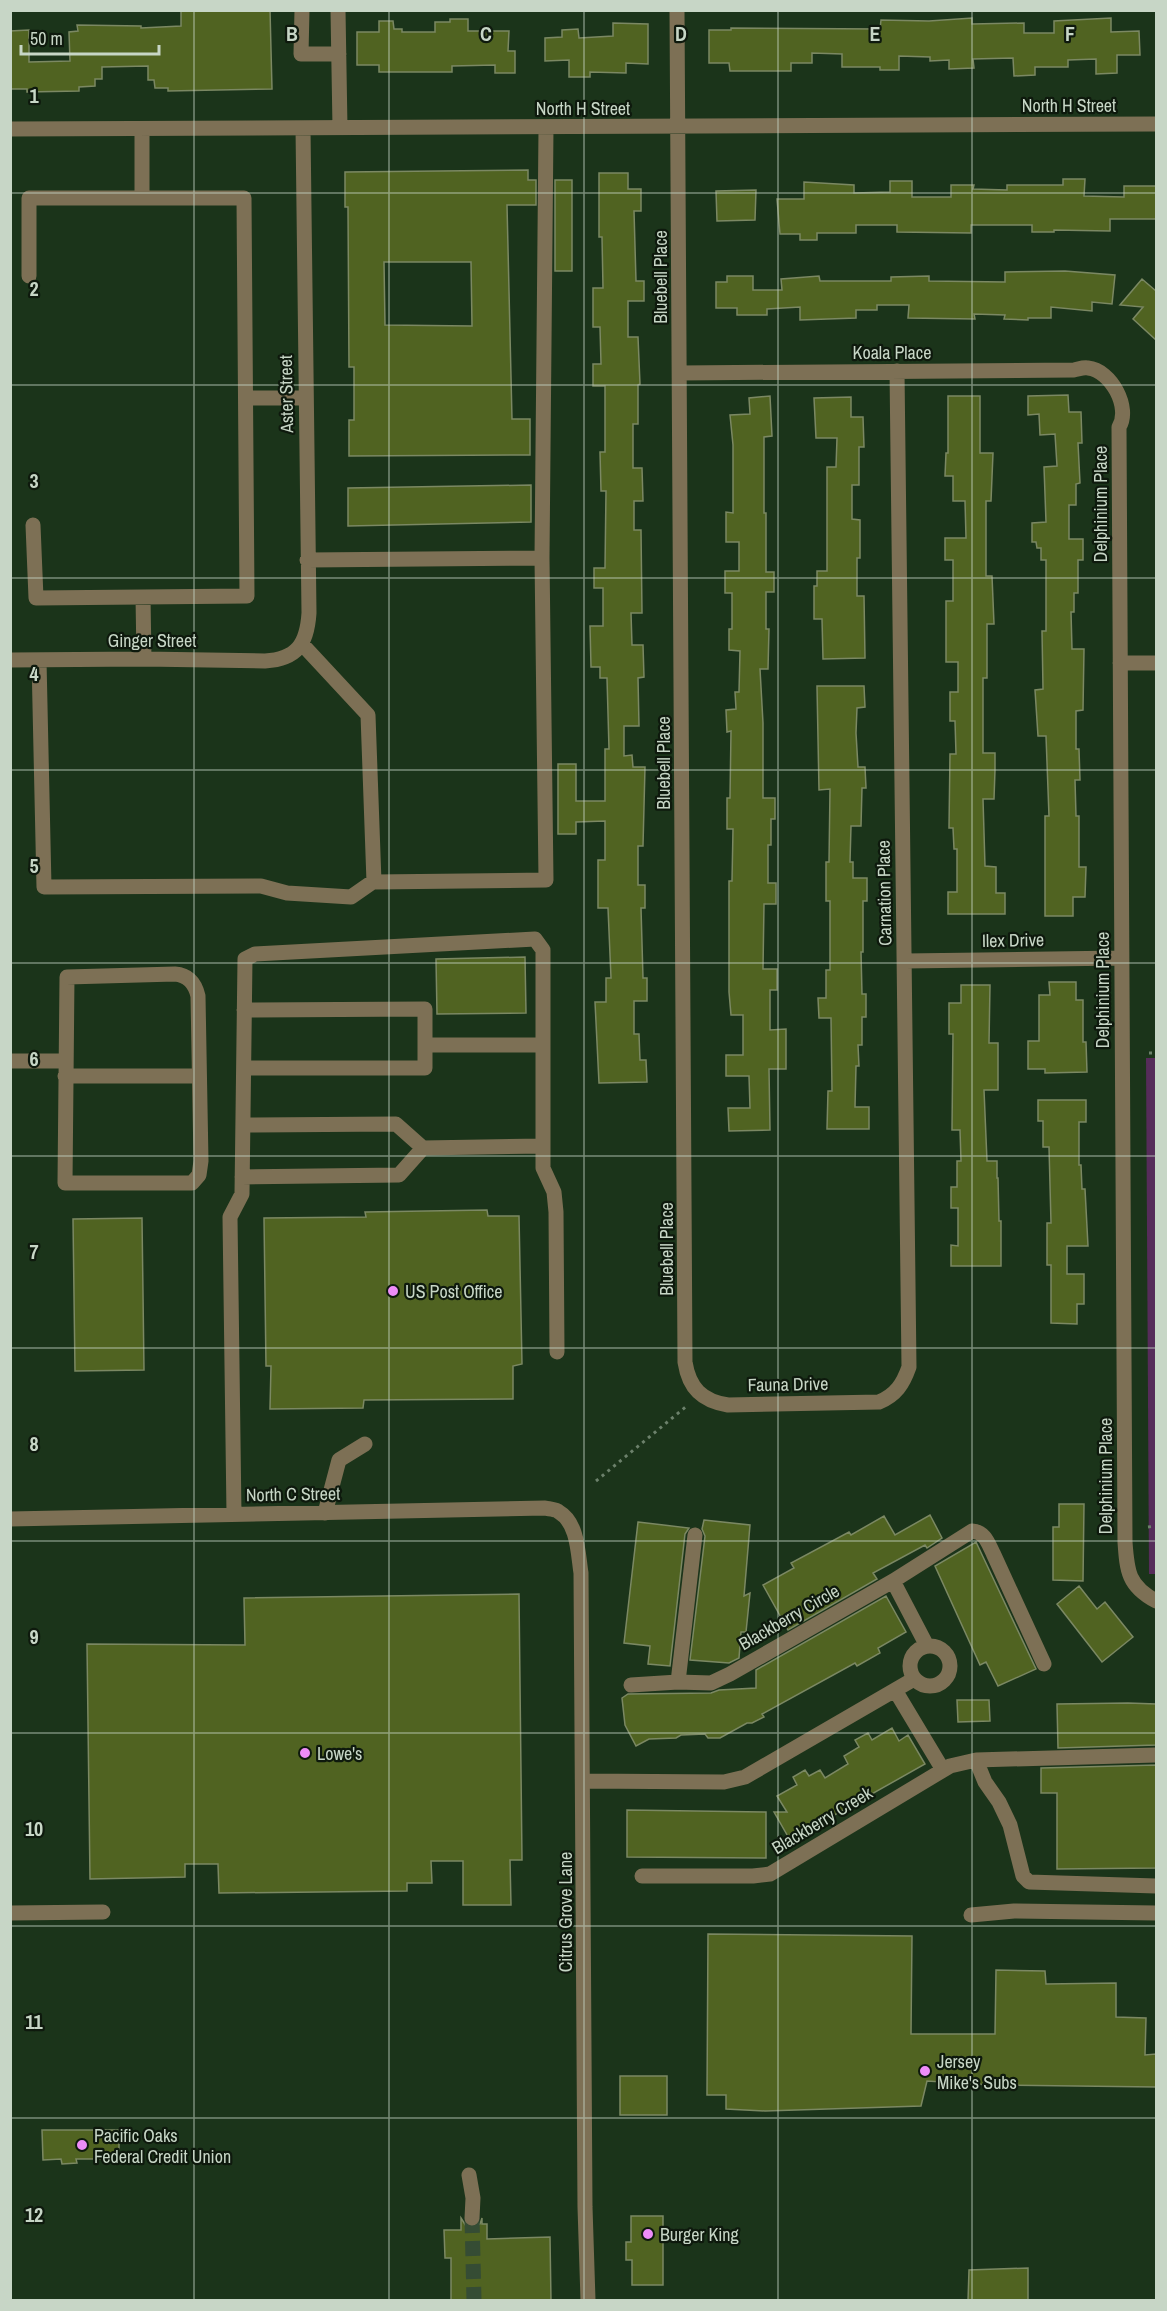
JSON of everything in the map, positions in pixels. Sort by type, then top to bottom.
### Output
[{"type":"street","points":[[302,10],[301,54],[339,54]]},
{"type":"street","points":[[338,10],[340,128]]},
{"type":"street","name":"Bluebell Place","points":[[676,10],[685,1362],[687,1376],[701,1394]]},
{"type":"street","name":"North H Street","points":[[10,129],[1156,124]]},
{"type":"street","name":"Aster Street","points":[[297,649],[308,632],[309,613],[303,128]]},
{"type":"street","points":[[39,660],[44,887],[261,885],[287,893],[351,897],[374,881],[546,880],[542,558],[546,128]]},
{"type":"street","points":[[142,129],[142,198]]},
{"type":"street","points":[[29,276],[29,198],[244,198],[247,596],[36,598],[33,525]]},
{"type":"street","name":"Koala Place","points":[[680,373],[1074,370],[1087,367],[1102,374]]},
{"type":"street","name":"Carnation Place","points":[[879,1402],[894,1394],[909,1367],[897,371]]},
{"type":"street","name":"Delphinium Place","points":[[1102,374],[1120,399],[1123,411],[1119,428],[1125,1542],[1127,1567],[1131,1579],[1145,1595],[1156,1601]]},
{"type":"street","points":[[246,398],[306,398]]},
{"type":"street","points":[[308,560],[542,558]]},
{"type":"street","points":[[143,597],[144,658]]},
{"type":"street","points":[[297,649],[368,715],[374,881]]},
{"type":"street","name":"Ginger Street","points":[[10,660],[144,658],[265,661],[278,660],[297,649]]},
{"type":"street","points":[[1120,663],[1156,663]]},
{"type":"street","points":[[234,1514],[230,1217],[242,1194],[245,959],[255,954],[535,939],[543,950],[543,1168],[554,1192],[556,1212],[557,1352]]},
{"type":"street","name":"Ilex Drive","points":[[905,961],[1121,958]]},
{"type":"street","points":[[182,975],[195,986],[198,996],[201,1161],[201,1169],[196,1180],[192,1183],[65,1183],[65,1068],[67,977],[182,975]]},
{"type":"street","points":[[244,1010],[425,1009],[425,1068],[244,1068]]},
{"type":"street","points":[[425,1045],[543,1045]]},
{"type":"street","points":[[10,1061],[65,1068],[199,1076]]},
{"type":"street","points":[[243,1125],[396,1124],[423,1148],[543,1146]]},
{"type":"street","points":[[242,1177],[399,1175],[423,1148]]},
{"type":"street","name":"Fauna Drive","points":[[701,1394],[713,1403],[728,1405],[879,1402]]},
{"type":"street","points":[[325,1513],[339,1460],[365,1444]]},
{"type":"street","name":"North C Street","points":[[10,1519],[545,1508],[559,1511],[570,1524]]},
{"type":"street","name":"Citrus Grove Lane","points":[[570,1524],[576,1542],[581,1573],[585,2207],[588,2301]]},
{"type":"street","points":[[927,1646],[893,1581],[972,1531],[980,1532],[993,1553],[1044,1664]]},
{"type":"street","points":[[678,1682],[695,1535]]},
{"type":"street","name":"Blackberry Circle","points":[[631,1685],[678,1682],[711,1683],[893,1581]]},
{"type":"street","points":[[927,1646],[939,1648],[945,1652],[950,1664],[947,1676],[937,1685],[924,1686],[914,1678],[909,1665],[914,1652],[927,1646]]},
{"type":"street","points":[[583,1781],[724,1782],[745,1777],[914,1678]]},
{"type":"street","points":[[895,1690],[943,1770]]},
{"type":"street","name":"Blackberry Creek","points":[[642,1876],[770,1874],[950,1766],[976,1760],[1156,1755]]},
{"type":"street","points":[[976,1760],[985,1782],[1010,1825],[1023,1876],[1029,1882],[1034,1884],[1156,1886]]},
{"type":"street","points":[[971,1915],[1014,1911],[1156,1913]]},
{"type":"street","points":[[10,1913],[103,1912]]},
{"type":"street","points":[[469,2175],[473,2198],[472,2218]]},
{"type":"path","points":[[1149,1053],[1156,1053]]},
{"type":"path","points":[[596,1481],[701,1394]]},
{"type":"path","points":[[1148,1527],[1156,1526]]},
{"type":"shaded area","points":[[1146,1058],[1156,1058],[1156,1574],[1149,1574]]},
{"type":"building","points":[[181,10],[270,10],[272,89],[168,91],[168,88],[155,88],[154,80],[148,80],[148,66],[102,67],[102,79],[95,79],[95,86],[79,87],[79,91],[27,92],[27,89],[10,89],[10,31],[29,30],[29,62],[70,61],[69,32],[78,31],[77,25],[141,26],[141,28],[181,26]]},
{"type":"building","points":[[972,18],[972,24],[1024,23],[1024,33],[1054,33],[1054,21],[1111,18],[1111,32],[1139,31],[1140,55],[1117,55],[1117,73],[1096,74],[1096,59],[1068,60],[1068,67],[1035,67],[1035,75],[1014,76],[1013,58],[973,59],[974,68],[949,69],[949,60],[930,61],[930,57],[899,56],[899,70],[880,70],[880,67],[842,67],[842,54],[812,53],[812,63],[791,63],[791,71],[730,71],[729,63],[709,63],[709,30],[731,30],[731,28],[880,29],[881,20],[929,21]]},
{"type":"building","points":[[450,19],[468,19],[468,31],[509,31],[508,51],[515,51],[515,73],[495,73],[495,65],[452,66],[452,72],[379,72],[379,65],[357,65],[357,32],[379,32],[379,21],[393,21],[394,29],[402,29],[402,32],[435,32],[435,22],[450,22]]},
{"type":"building","points":[[613,23],[648,24],[648,64],[626,63],[626,73],[590,72],[590,77],[569,77],[569,60],[545,61],[545,38],[562,37],[562,30],[578,29],[579,38],[613,36]]},
{"type":"building","points":[[528,170],[528,180],[536,180],[536,205],[507,205],[512,419],[530,419],[530,455],[349,456],[349,420],[354,420],[354,367],[349,367],[348,207],[345,207],[345,172]],"holes":[[[384,262],[471,262],[472,326],[385,325]]]},
{"type":"building","points":[[599,173],[628,173],[628,189],[641,189],[641,211],[634,211],[636,281],[644,281],[644,301],[628,301],[628,337],[638,337],[640,384],[638,385],[638,424],[633,424],[633,468],[642,468],[643,501],[634,501],[634,530],[641,530],[642,613],[631,613],[632,645],[643,645],[644,677],[638,678],[639,726],[624,726],[624,756],[632,755],[633,767],[645,767],[643,846],[638,846],[638,885],[645,885],[645,908],[641,908],[643,978],[647,978],[647,1001],[634,1001],[634,1034],[639,1034],[640,1060],[646,1060],[647,1082],[599,1083],[595,1002],[606,1002],[606,978],[611,978],[608,908],[598,908],[598,860],[605,860],[605,821],[576,822],[576,834],[558,834],[558,764],[576,764],[576,801],[605,801],[605,749],[609,749],[607,678],[600,678],[600,667],[591,667],[590,626],[603,626],[603,588],[594,588],[594,568],[605,568],[606,491],[601,491],[600,452],[605,452],[605,386],[593,386],[593,364],[601,364],[600,327],[593,327],[593,288],[603,288],[602,237],[599,237]]},
{"type":"building","points":[[1063,179],[1085,179],[1084,196],[1124,197],[1124,186],[1156,186],[1156,219],[1110,219],[1110,231],[1032,232],[1032,225],[971,225],[971,233],[897,232],[897,225],[856,225],[856,233],[817,233],[817,240],[800,240],[800,234],[780,234],[777,199],[804,199],[804,182],[854,185],[854,193],[890,192],[890,181],[912,181],[912,197],[951,197],[951,185],[974,185],[973,189],[1007,190],[1007,185],[1063,185]]},
{"type":"building","points":[[555,180],[572,180],[572,271],[555,271]]},
{"type":"building","points":[[756,190],[755,220],[717,221],[716,191]]},
{"type":"building","points":[[1065,271],[1115,275],[1112,304],[1092,302],[1092,311],[1051,307],[1051,318],[1028,318],[1028,320],[1004,319],[1005,315],[974,314],[975,319],[908,318],[909,305],[877,305],[877,310],[856,310],[856,318],[800,320],[800,307],[767,309],[767,315],[737,315],[737,308],[716,308],[716,282],[727,282],[727,276],[753,276],[753,290],[782,290],[781,279],[819,276],[820,281],[891,281],[891,277],[929,276],[929,281],[1005,282],[1005,272]]},
{"type":"building","points":[[1142,279],[1156,291],[1156,340],[1133,319],[1143,307],[1120,305]]},
{"type":"building","points":[[1068,395],[1069,412],[1081,412],[1082,443],[1078,443],[1080,483],[1076,484],[1076,505],[1069,505],[1069,539],[1083,539],[1083,560],[1078,560],[1078,593],[1074,593],[1074,612],[1071,612],[1072,649],[1084,649],[1083,710],[1076,711],[1076,749],[1079,749],[1080,780],[1075,780],[1076,816],[1079,816],[1079,867],[1086,867],[1085,897],[1073,897],[1073,916],[1045,916],[1045,816],[1049,816],[1046,736],[1038,736],[1035,690],[1043,689],[1042,631],[1046,631],[1046,560],[1041,560],[1041,548],[1037,548],[1036,542],[1032,542],[1032,523],[1046,522],[1044,467],[1057,466],[1055,434],[1040,435],[1039,414],[1028,415],[1028,396]]},
{"type":"building","points":[[770,396],[772,436],[764,437],[764,513],[766,513],[766,572],[774,572],[774,592],[766,592],[766,629],[769,629],[768,669],[760,669],[763,798],[775,798],[775,819],[771,819],[771,845],[768,845],[768,883],[776,883],[776,904],[764,904],[763,969],[777,969],[777,990],[770,990],[770,1030],[786,1029],[786,1069],[769,1069],[770,1130],[729,1131],[728,1108],[750,1108],[749,1076],[726,1076],[726,1055],[743,1055],[743,1015],[731,1015],[729,992],[729,881],[732,881],[733,829],[727,829],[731,731],[727,732],[726,710],[736,709],[735,692],[739,692],[740,651],[729,650],[729,629],[732,629],[732,593],[725,593],[725,571],[739,571],[739,542],[726,542],[726,512],[733,513],[733,445],[730,415],[750,414],[749,398]]},
{"type":"building","points":[[948,396],[980,396],[980,453],[993,453],[991,501],[986,501],[986,576],[992,576],[994,624],[987,624],[987,678],[983,678],[983,753],[995,753],[995,770],[994,799],[983,799],[985,866],[996,867],[996,893],[1005,893],[1005,914],[948,914],[948,892],[957,892],[957,849],[954,849],[953,828],[949,828],[950,754],[956,754],[955,721],[950,721],[950,692],[958,692],[958,662],[946,662],[946,601],[953,601],[953,560],[945,560],[945,538],[966,538],[965,501],[953,501],[953,476],[945,476],[946,453],[948,453]]},
{"type":"building","points":[[851,397],[851,417],[863,417],[864,447],[859,447],[859,485],[852,485],[852,519],[860,520],[857,596],[864,596],[865,658],[823,659],[822,619],[814,619],[814,586],[817,586],[817,571],[827,571],[827,467],[836,467],[837,438],[816,438],[814,398]]},
{"type":"building","points":[[531,485],[531,522],[348,526],[348,488]]},
{"type":"building","points":[[817,686],[864,686],[865,707],[857,708],[856,733],[858,767],[865,767],[866,788],[862,788],[861,826],[851,826],[850,862],[853,862],[853,878],[867,878],[867,901],[863,901],[863,952],[861,952],[862,994],[866,994],[866,1017],[862,1017],[862,1045],[858,1045],[859,1066],[856,1066],[855,1107],[869,1107],[869,1129],[827,1129],[828,1091],[832,1091],[831,1018],[819,1018],[818,998],[826,998],[826,970],[830,970],[830,901],[826,901],[826,862],[829,862],[830,789],[819,790]]},
{"type":"building","points":[[525,957],[526,1013],[437,1014],[436,959]]},
{"type":"building","points":[[1049,982],[1076,982],[1076,1000],[1083,1000],[1083,1042],[1086,1042],[1087,1072],[1045,1073],[1045,1069],[1028,1069],[1028,1041],[1039,1041],[1039,995],[1050,995]]},
{"type":"building","points":[[961,985],[990,985],[989,1043],[998,1043],[998,1090],[984,1090],[987,1161],[997,1161],[1001,1266],[951,1266],[951,1245],[958,1246],[958,1208],[951,1208],[951,1187],[957,1187],[957,1161],[961,1161],[960,1130],[952,1130],[953,1034],[949,1034],[949,1003],[961,1003]]},
{"type":"building","points":[[1038,1100],[1086,1100],[1086,1122],[1079,1122],[1079,1165],[1081,1165],[1082,1189],[1085,1189],[1088,1246],[1067,1246],[1067,1274],[1084,1274],[1084,1304],[1077,1304],[1077,1324],[1051,1323],[1051,1265],[1047,1265],[1047,1223],[1051,1223],[1049,1147],[1043,1147],[1043,1121],[1038,1121]]},
{"type":"building","name":"US Post Office","points":[[487,1210],[488,1216],[519,1216],[522,1364],[513,1366],[513,1399],[364,1400],[363,1408],[270,1409],[271,1366],[266,1366],[264,1218],[366,1217],[365,1212]]},
{"type":"building","points":[[142,1218],[144,1370],[75,1371],[73,1219]]},
{"type":"building","points":[[1059,1504],[1084,1504],[1083,1581],[1053,1580],[1053,1527],[1059,1527]]},
{"type":"building","points":[[930,1515],[942,1538],[927,1548],[925,1545],[873,1573],[877,1579],[788,1630],[763,1585],[794,1568],[791,1563],[849,1532],[851,1535],[884,1516],[895,1535]]},
{"type":"building","points":[[704,1520],[750,1525],[744,1596],[750,1593],[746,1632],[741,1632],[739,1658],[729,1663],[690,1660],[705,1536],[702,1529]]},
{"type":"building","points":[[638,1522],[689,1528],[685,1534],[670,1666],[648,1664],[650,1646],[624,1643]]},
{"type":"building","points":[[976,1542],[1036,1669],[998,1686],[986,1662],[980,1665],[935,1566]]},
{"type":"building","points":[[1079,1586],[1097,1609],[1105,1602],[1133,1637],[1102,1662],[1057,1604]]},
{"type":"building","name":"Lowe's","points":[[519,1594],[522,1860],[510,1860],[511,1905],[463,1905],[463,1861],[431,1861],[432,1883],[407,1883],[407,1891],[219,1893],[218,1864],[185,1864],[185,1877],[90,1879],[87,1644],[245,1645],[244,1598]]},
{"type":"building","points":[[886,1596],[906,1632],[878,1648],[880,1653],[857,1666],[855,1663],[762,1714],[764,1717],[747,1723],[720,1738],[708,1738],[705,1734],[681,1735],[676,1738],[649,1739],[636,1746],[625,1725],[622,1698],[628,1694],[711,1693],[719,1690],[756,1688],[756,1670]]},
{"type":"building","points":[[957,1700],[989,1700],[990,1721],[958,1722]]},
{"type":"building","points":[[1057,1704],[1156,1704],[1156,1745],[1058,1748]]},
{"type":"building","points":[[892,1728],[899,1741],[908,1735],[925,1764],[790,1840],[774,1812],[787,1812],[777,1796],[797,1785],[793,1777],[805,1770],[809,1776],[820,1770],[825,1778],[848,1764],[844,1756],[859,1747],[855,1740],[868,1733],[872,1740]]},
{"type":"building","points":[[1156,1765],[1156,1868],[1057,1869],[1057,1793],[1041,1793],[1041,1768]]},
{"type":"building","points":[[627,1810],[766,1812],[766,1858],[627,1857]]},
{"type":"building","points":[[708,1934],[912,1936],[911,2034],[995,2034],[996,1970],[1045,1971],[1046,1984],[1116,1983],[1116,2017],[1146,2018],[1145,2055],[1156,2054],[1156,2087],[990,2085],[927,2081],[921,2106],[765,2111],[726,2109],[726,2095],[707,2095]]},
{"type":"building","points":[[620,2076],[667,2076],[667,2115],[620,2115]]},
{"type":"building","name":"Pacific Oaks Federal Credit Union","points":[[42,2130],[119,2130],[119,2159],[76,2159],[77,2163],[62,2164],[61,2159],[43,2160]]},
{"type":"building","points":[[631,2216],[663,2216],[663,2285],[632,2285],[632,2260],[626,2260],[626,2242],[631,2242]]},
{"type":"building","points":[[461,2218],[466,2226],[472,2228],[480,2224],[482,2218],[482,2224],[487,2224],[487,2239],[550,2237],[551,2301],[451,2301],[451,2258],[445,2258],[444,2230],[461,2230]]},
{"type":"building","points":[[1028,2268],[1028,2301],[968,2301],[969,2270]]},
{"type":"tunnel","points":[[472,2218],[474,2300]]},
{"type":"place","name":"US Post Office","points":[[393,1291]]},
{"type":"place","name":"Lowe's","points":[[305,1753]]},
{"type":"place","name":"Jersey Mike's Subs","points":[[925,2071]]},
{"type":"place","name":"Pacific Oaks Federal Credit Union","points":[[82,2145]]},
{"type":"place","name":"Burger King","points":[[648,2234]]}]
